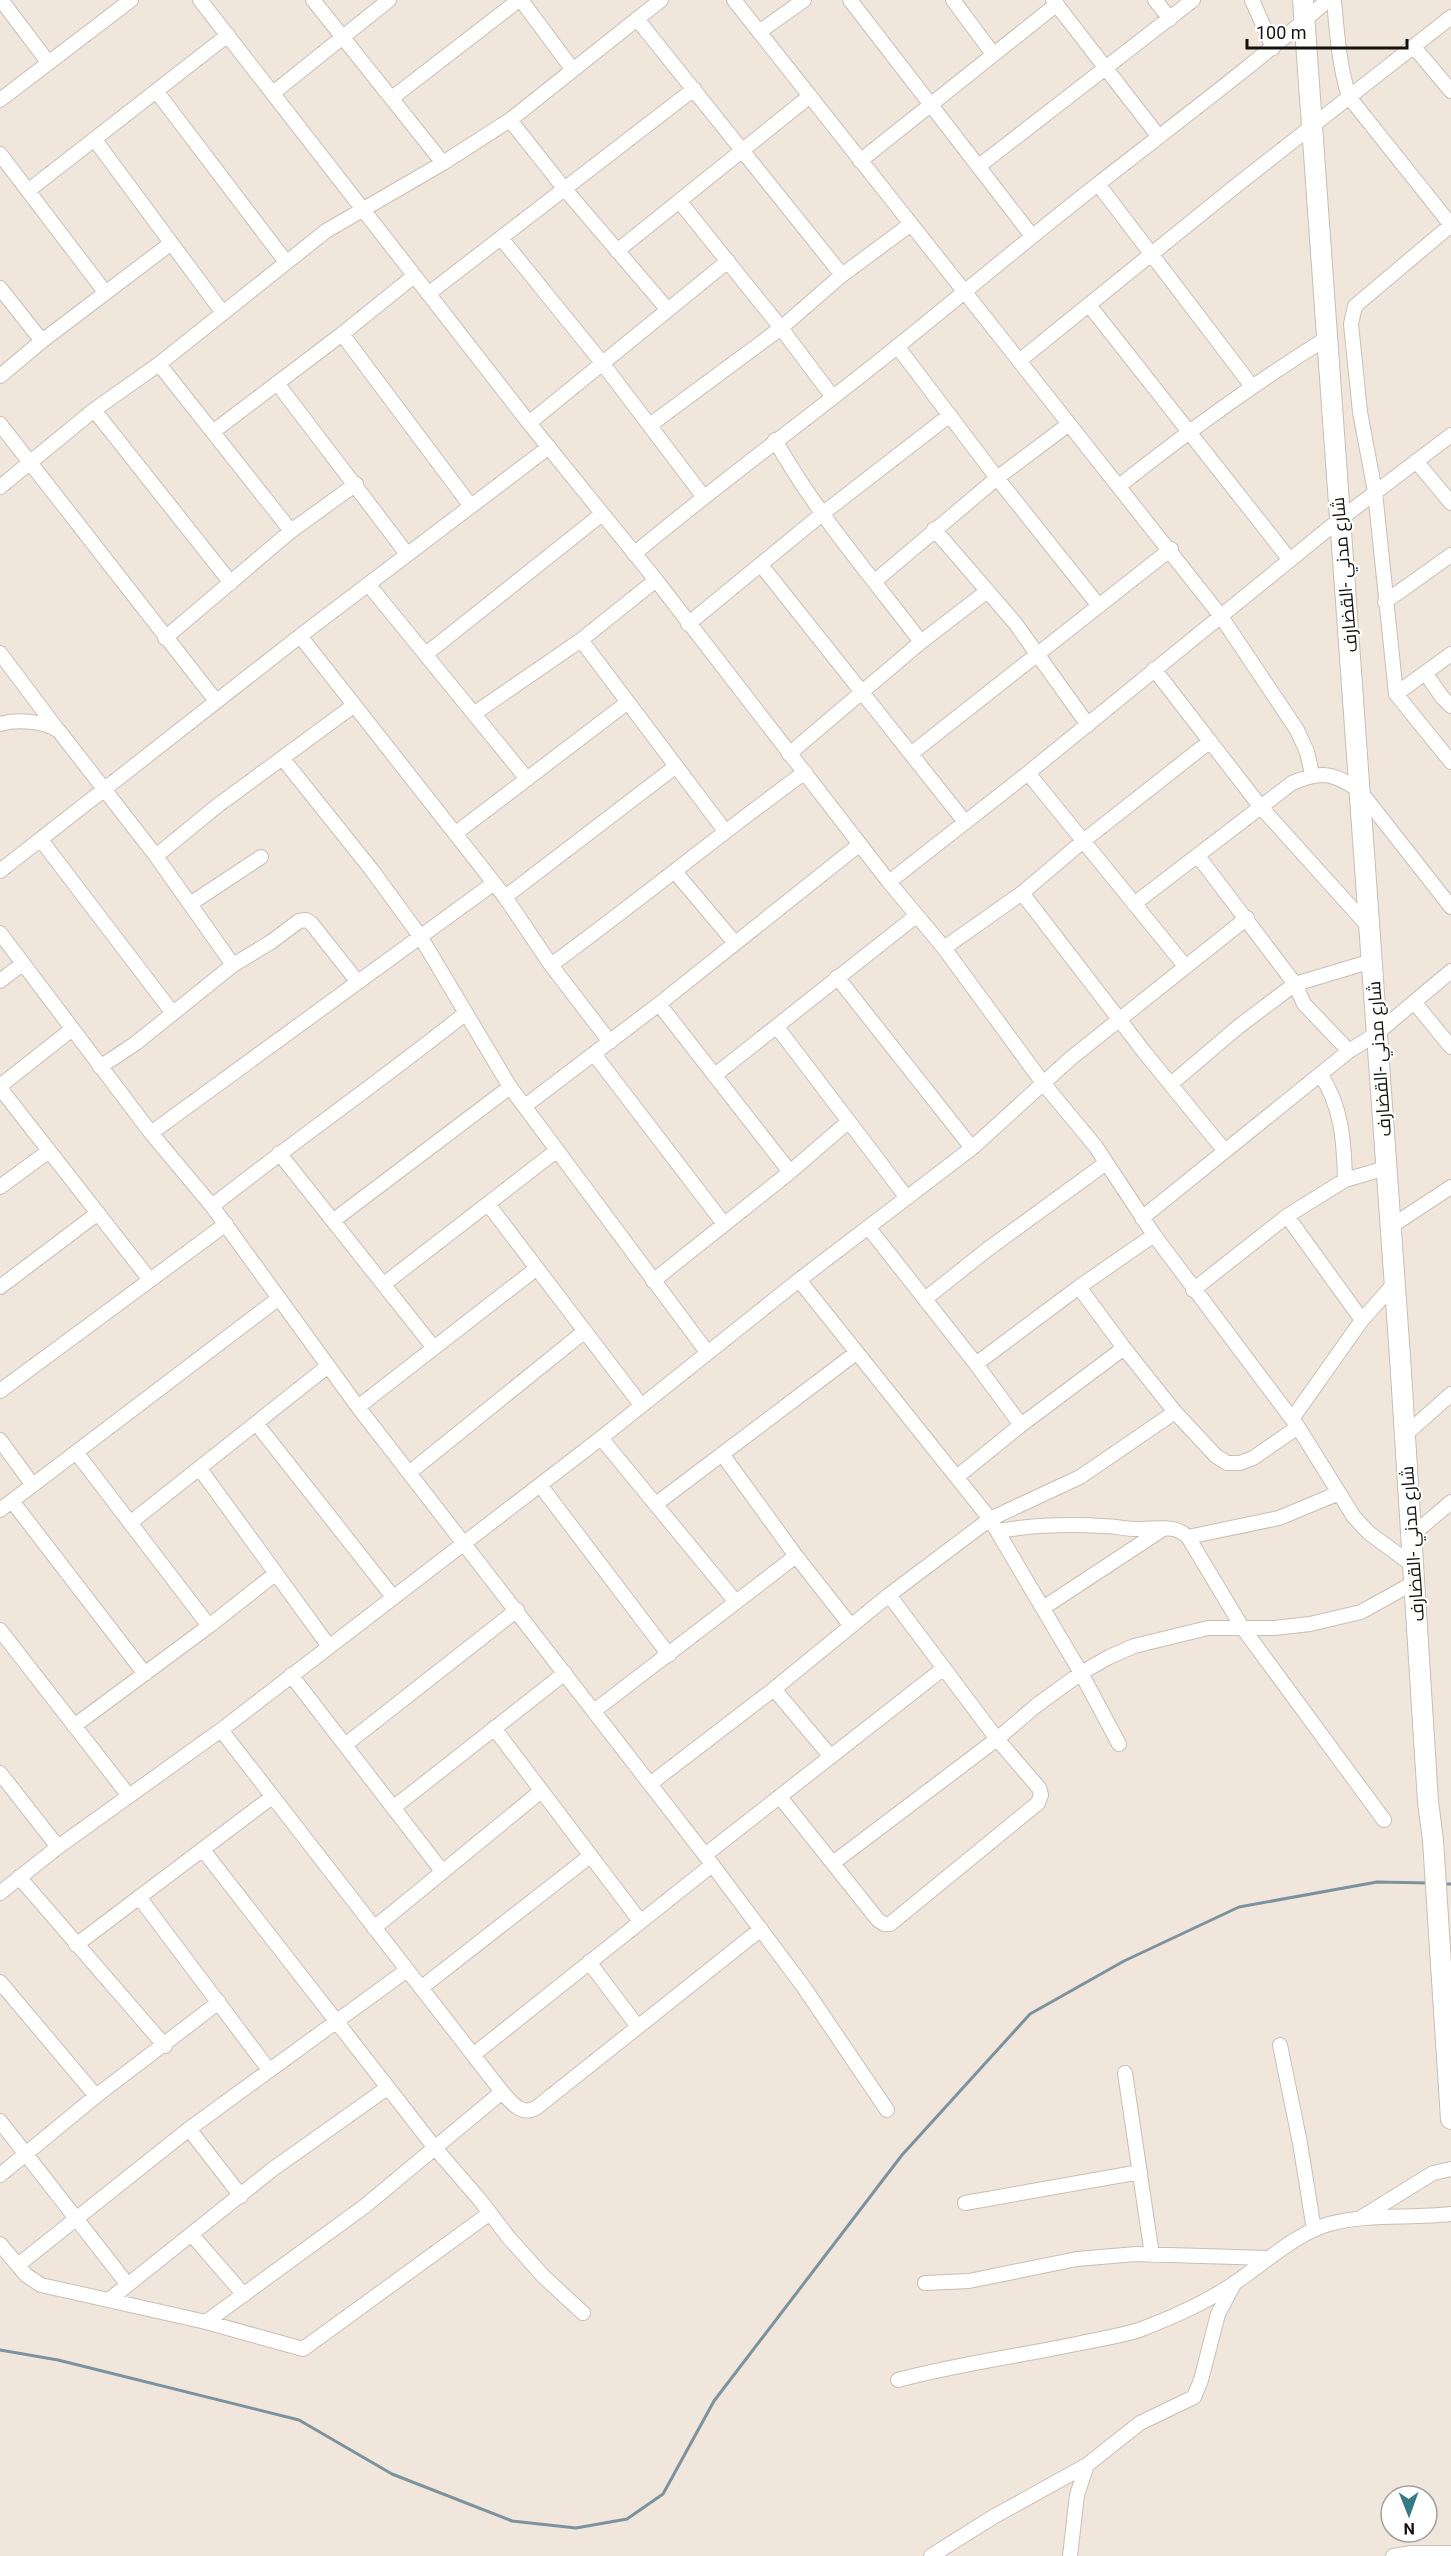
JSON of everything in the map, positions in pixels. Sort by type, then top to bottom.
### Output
[{"type":"highway","name":"شارع مدني -القضارف","points":[[1303,0],[1372,961],[1451,2119]]},
{"type":"street","points":[[1,0],[48,62]]},
{"type":"street","points":[[0,100],[130,0]]},
{"type":"street","points":[[200,0],[529,423],[656,580],[889,882],[944,948],[1043,1083],[1096,1147],[1193,1290],[1295,1423],[1354,1517],[1414,1574],[1361,1612],[1274,1628],[1208,1628],[1143,1643],[1109,1658],[1081,1673],[1037,1705],[998,1739],[833,1863]]},
{"type":"street","points":[[313,0],[443,163]]},
{"type":"street","points":[[273,93],[389,0]]},
{"type":"street","points":[[392,98],[520,0],[573,70]]},
{"type":"street","points":[[0,487],[31,464],[94,410],[159,364],[326,231],[443,163],[510,120],[662,0]]},
{"type":"street","points":[[734,0],[1069,424],[1171,549],[1220,615],[1297,730],[1307,752],[1312,774]]},
{"type":"street","points":[[759,32],[804,0]]},
{"type":"street","points":[[850,0],[1032,236]]},
{"type":"street","points":[[953,0],[993,54]]},
{"type":"street","points":[[1155,0],[1170,19]]},
{"type":"street","points":[[979,166],[1194,0]]},
{"type":"street","points":[[1251,0],[1273,48]]},
{"type":"street","points":[[634,554],[703,496],[897,346],[1032,236],[1273,48],[1329,0]]},
{"type":"street","points":[[1334,0],[1339,54],[1349,97],[1451,225],[1355,306],[1351,324],[1360,412],[1375,492],[1396,694],[1451,762]]},
{"type":"street","points":[[860,161],[1055,2],[1159,137]]},
{"type":"street","points":[[1019,361],[1451,17]]},
{"type":"street","points":[[638,19],[842,275]]},
{"type":"street","points":[[29,190],[228,35]]},
{"type":"street","points":[[1414,47],[1451,91]]},
{"type":"street","points":[[428,294],[694,88]]},
{"type":"street","points":[[157,92],[286,262]]},
{"type":"street","points":[[617,251],[810,96]]},
{"type":"street","points":[[510,120],[563,188],[668,310]]},
{"type":"street","points":[[95,140],[223,313]]},
{"type":"street","points":[[0,154],[105,292]]},
{"type":"street","points":[[1098,184],[1251,385]]},
{"type":"street","points":[[680,202],[781,327],[832,396]]},
{"type":"street","points":[[650,425],[781,327],[842,275],[911,224]]},
{"type":"street","points":[[501,238],[603,364],[703,496]]},
{"type":"street","points":[[0,376],[105,292],[170,244]]},
{"type":"street","points":[[529,423],[728,261]]},
{"type":"street","points":[[214,430],[342,334],[414,276]]},
{"type":"street","points":[[0,288],[42,341]]},
{"type":"street","points":[[1089,305],[1290,560]]},
{"type":"street","points":[[342,334],[470,505]]},
{"type":"street","points":[[1119,486],[1189,430],[1251,385],[1327,338]]},
{"type":"street","points":[[897,346],[997,478],[1099,606]]},
{"type":"street","points":[[159,364],[214,430],[291,531]]},
{"type":"street","points":[[277,383],[407,554]]},
{"type":"street","points":[[94,410],[231,583]]},
{"type":"street","points":[[688,624],[822,514],[950,415]]},
{"type":"street","points":[[0,424],[216,701]]},
{"type":"street","points":[[875,581],[997,478],[1069,424]]},
{"type":"street","points":[[889,882],[1029,773],[1339,520],[1451,435]]},
{"type":"street","points":[[775,440],[795,476],[822,514],[921,642]]},
{"type":"street","points":[[0,872],[216,701],[549,447]]},
{"type":"street","points":[[1416,462],[1451,503]]},
{"type":"street","points":[[165,638],[291,531],[356,484]]},
{"type":"street","points":[[426,654],[602,514]]},
{"type":"street","points":[[934,530],[1015,623],[1088,725]]},
{"type":"street","points":[[912,753],[1171,549]]},
{"type":"street","points":[[1385,602],[1451,555]]},
{"type":"street","points":[[760,565],[965,822]]},
{"type":"street","points":[[475,713],[581,640],[656,580]]},
{"type":"street","points":[[368,584],[527,779]]},
{"type":"street","points":[[789,753],[921,642],[986,592]]},
{"type":"street","points":[[300,636],[505,897],[551,965],[610,1042]]},
{"type":"street","points":[[581,640],[725,831]]},
{"type":"street","points":[[0,653],[156,856],[233,965]]},
{"type":"street","points":[[1396,694],[1451,654]]},
{"type":"street","points":[[1154,669],[1260,806],[1368,926]]},
{"type":"street","points":[[1426,674],[1451,706]]},
{"type":"street","points":[[456,833],[628,702]]},
{"type":"street","points":[[156,856],[217,806],[353,706]]},
{"type":"street","points":[[0,724],[30,723],[51,726],[59,731]]},
{"type":"street","points":[[944,948],[1022,893],[1082,842],[1209,742]]},
{"type":"street","points":[[283,759],[371,869],[420,936],[510,1087],[706,1352]]},
{"type":"street","points":[[505,897],[675,767]]},
{"type":"street","points":[[551,965],[676,873],[725,831],[805,772]]},
{"type":"street","points":[[1029,773],[1082,842],[1185,966]]},
{"type":"street","points":[[1134,904],[1292,783],[1312,774],[1327,774],[1340,778],[1360,791],[1451,907]]},
{"type":"street","points":[[41,840],[172,1012]]},
{"type":"street","points":[[525,1106],[659,1004],[860,844]]},
{"type":"street","points":[[1198,856],[1295,984],[1304,1004],[1348,1051]]},
{"type":"street","points":[[190,904],[261,857]]},
{"type":"street","points":[[676,873],[735,943]]},
{"type":"street","points":[[151,1133],[494,883]]},
{"type":"street","points":[[1022,893],[1224,1150]]},
{"type":"street","points":[[715,1075],[916,916]]},
{"type":"street","points":[[0,1893],[58,1847],[221,1730],[601,1438],[706,1352],[972,1148],[1043,1083],[1247,918]]},
{"type":"street","points":[[100,1067],[136,1043],[233,965],[264,947],[299,921],[306,920],[311,923],[357,981]]},
{"type":"street","points":[[0,933],[70,1030],[151,1133],[213,1206],[358,1407],[709,1860],[809,1995],[887,2110]]},
{"type":"street","points":[[1171,1084],[1295,984],[1372,961]]},
{"type":"street","points":[[0,981],[22,964]]},
{"type":"street","points":[[1142,1218],[1348,1051],[1376,1034],[1451,971]]},
{"type":"street","points":[[837,977],[972,1148]]},
{"type":"street","points":[[1414,1002],[1451,1047]]},
{"type":"street","points":[[659,1004],[790,1172]]},
{"type":"street","points":[[213,1206],[279,1153],[376,1084],[466,1013]]},
{"type":"street","points":[[777,1027],[908,1198]]},
{"type":"street","points":[[70,1030],[0,1087],[150,1280]]},
{"type":"street","points":[[594,1054],[724,1224]]},
{"type":"street","points":[[1320,1074],[1335,1100],[1344,1159],[1344,1180]]},
{"type":"street","points":[[334,1220],[510,1087]]},
{"type":"street","points":[[653,1281],[790,1172],[848,1122]]},
{"type":"street","points":[[0,1187],[49,1151]]},
{"type":"street","points":[[384,1284],[556,1151]]},
{"type":"street","points":[[279,1153],[434,1348]]},
{"type":"street","points":[[925,1299],[988,1248],[1106,1163]]},
{"type":"street","points":[[1193,1290],[1287,1216],[1344,1180],[1386,1168]]},
{"type":"street","points":[[1390,1227],[1451,1187]]},
{"type":"street","points":[[488,1204],[641,1405]]},
{"type":"street","points":[[0,1287],[98,1213]]},
{"type":"street","points":[[1287,1216],[1362,1320]]},
{"type":"street","points":[[0,1391],[226,1224]]},
{"type":"street","points":[[868,1227],[1021,1425]]},
{"type":"street","points":[[976,1364],[1079,1287],[1154,1235]]},
{"type":"street","points":[[358,1407],[537,1268]]},
{"type":"street","points":[[799,1280],[958,1476],[994,1525],[1081,1673],[1119,1744]]},
{"type":"street","points":[[1079,1287],[1175,1412],[1216,1456],[1227,1463],[1240,1463],[1253,1458],[1295,1423],[1362,1320],[1393,1285]]},
{"type":"street","points":[[0,1510],[279,1298]]},
{"type":"street","points":[[409,1473],[585,1331]]},
{"type":"street","points":[[958,1476],[1021,1425],[1124,1348]]},
{"type":"street","points":[[656,1504],[856,1353]]},
{"type":"street","points":[[130,1523],[328,1366]]},
{"type":"street","points":[[1405,1435],[1451,1394]]},
{"type":"street","points":[[650,1784],[774,1689],[889,1595],[994,1525],[1080,1477],[1175,1412]]},
{"type":"street","points":[[256,1423],[393,1597]]},
{"type":"street","points":[[601,1438],[736,1602]]},
{"type":"street","points":[[0,1440],[32,1484]]},
{"type":"street","points":[[76,1452],[209,1626]]},
{"type":"street","points":[[722,1454],[795,1556],[851,1626]]},
{"type":"street","points":[[200,1469],[328,1646]]},
{"type":"street","points":[[540,1485],[669,1655]]},
{"type":"street","points":[[1188,1538],[1279,1518],[1339,1493]]},
{"type":"street","points":[[12,1501],[145,1674]]},
{"type":"street","points":[[1411,1536],[1451,1503]]},
{"type":"street","points":[[994,1525],[1105,1526],[1136,1530],[1165,1528],[1177,1530],[1188,1538],[1242,1627],[1384,1820]]},
{"type":"street","points":[[1043,1608],[1165,1528]]},
{"type":"street","points":[[594,1711],[795,1556]]},
{"type":"street","points":[[74,1726],[275,1574]]},
{"type":"street","points":[[780,1797],[878,1920],[884,1924],[890,1924],[1038,1803],[1041,1795],[1039,1788],[998,1739],[889,1595]]},
{"type":"street","points":[[345,1745],[517,1610]]},
{"type":"street","points":[[0,1630],[129,1796]]},
{"type":"street","points":[[473,2055],[640,1921],[780,1797],[944,1668]]},
{"type":"street","points":[[393,1808],[565,1673]]},
{"type":"street","points":[[291,1675],[442,1871]]},
{"type":"street","points":[[774,1689],[831,1757]]},
{"type":"street","points":[[494,1728],[540,1792],[640,1921]]},
{"type":"street","points":[[221,1730],[406,1970],[517,2108],[530,2111],[760,1929]]},
{"type":"street","points":[[2,1781],[58,1847]]},
{"type":"street","points":[[374,1928],[540,1792]]},
{"type":"street","points":[[76,1946],[272,1797]]},
{"type":"street","points":[[202,1850],[387,2088],[508,2238],[544,2277],[583,2313]]},
{"type":"street","points":[[421,1988],[590,1856]]},
{"type":"street","points":[[19,1877],[76,1946],[165,2046]]},
{"type":"street","points":[[139,1897],[269,2070]]},
{"type":"street","points":[[590,1962],[638,2027]]},
{"type":"street","points":[[18,2265],[189,2129],[406,1970]]},
{"type":"street","points":[[0,1982],[96,2096]]},
{"type":"street","points":[[0,2175],[96,2096],[165,2046],[219,2002]]},
{"type":"street","points":[[1280,2045],[1300,2143],[1314,2230]]},
{"type":"street","points":[[1125,2073],[1152,2255]]},
{"type":"street","points":[[110,2299],[282,2163],[387,2088]]},
{"type":"street","points":[[206,2322],[365,2206],[502,2092]]},
{"type":"street","points":[[0,2121],[128,2285]]},
{"type":"street","points":[[189,2129],[241,2196]]},
{"type":"street","points":[[1360,2218],[1432,2173],[1451,2169]]},
{"type":"street","points":[[965,2203],[1140,2172]]},
{"type":"street","points":[[0,2244],[26,2275],[41,2285],[206,2322],[303,2349],[490,2213]]},
{"type":"street","points":[[898,2380],[941,2368],[1065,2347],[1137,2330],[1188,2308],[1234,2284],[1268,2258],[1328,2224],[1360,2218],[1386,2216],[1420,2218],[1451,2214]]},
{"type":"street","points":[[192,2235],[244,2295]]},
{"type":"street","points":[[925,2283],[969,2281],[1077,2259],[1136,2254],[1268,2258]]},
{"type":"street","points":[[931,2556],[993,2517],[1087,2465],[1140,2423],[1194,2397],[1202,2380],[1218,2314],[1234,2284]]},
{"type":"street","points":[[1070,2556],[1077,2496],[1087,2465]]},
{"type":"street","points":[[1393,2556],[1412,2553],[1451,2553]]},
{"type":"waterway","points":[[0,2350],[58,2360],[299,2420],[392,2474],[512,2521],[576,2528],[627,2519],[663,2494],[714,2401],[902,2155],[1030,2014],[1124,1961],[1239,1907],[1377,1882],[1430,1883]]},
{"type":"waterway","points":[[1443,1884],[1451,1884]]}]
